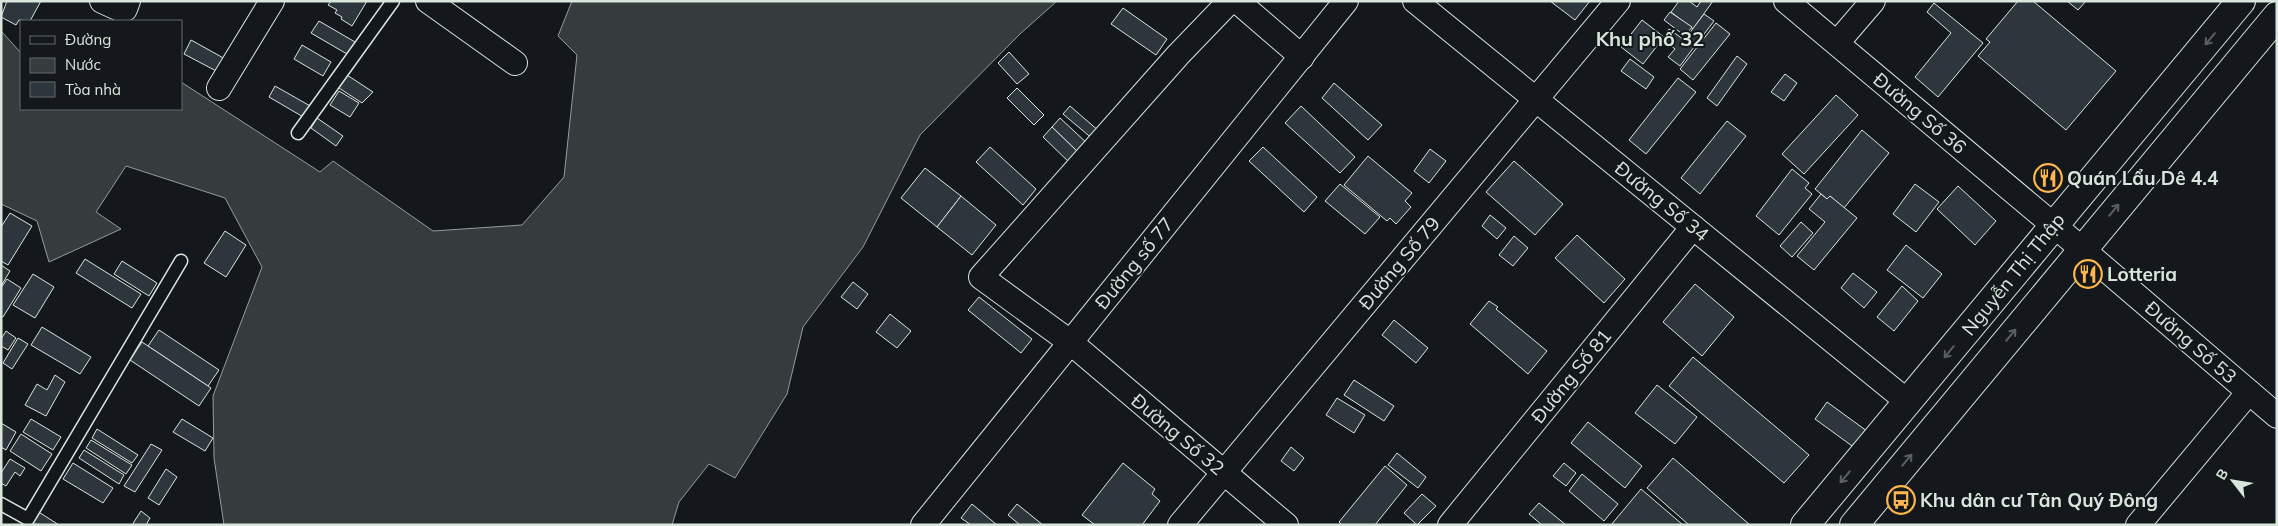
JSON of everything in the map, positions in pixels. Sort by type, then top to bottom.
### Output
[{"type":"main road","name":"Nguyễn Thị Thập","points":[[1805,525],[2241,1]]},
{"type":"main road","name":"Nguyễn Thị Thập","points":[[1854,525],[2277,16]]},
{"type":"street","points":[[102,1],[122,10],[127,5]]},
{"type":"street","points":[[219,88],[272,1]]},
{"type":"street","points":[[428,1],[515,63]]},
{"type":"street","name":"Đường Số 32","points":[[1230,1],[1178,55],[981,277],[1070,342],[1286,525]]},
{"type":"street","points":[[1237,1],[1302,57]]},
{"type":"street","name":"Đường số 77","points":[[923,525],[1346,1]]},
{"type":"street","name":"Đường Số 34","points":[[1416,1],[1908,402]]},
{"type":"street","name":"Đường Số 79","points":[[1180,525],[1618,1]]},
{"type":"street","name":"Đường Số 36","points":[[1786,1],[2082,249]]},
{"type":"street","points":[[1837,43],[1873,1]]},
{"type":"street","name":"Đường Số 81","points":[[1450,525],[1692,227]]},
{"type":"street","name":"Đường Số 53","points":[[2082,249],[2277,416]]},
{"type":"street","points":[[2138,525],[2249,392]]},
{"type":"lane","points":[[298,134],[393,1]]},
{"type":"lane","points":[[1,504],[28,519],[181,261]]},
{"type":"water","points":[[572,1],[1057,1],[1020,34],[920,135],[863,247],[803,327],[787,394],[735,478],[709,464],[679,502],[672,525],[224,525],[214,458],[213,396],[262,267],[225,198],[126,166],[96,212],[121,229],[49,262],[37,221],[1,204],[1,31],[20,52],[20,110],[182,110],[182,83],[320,172],[333,161],[433,231],[522,225],[564,177],[577,55],[558,36]]},
{"type":"building","points":[[7,1],[41,1],[31,20],[19,20],[16,25],[1,17]]},
{"type":"building","points":[[331,1],[367,1],[352,26],[335,13],[337,10],[328,5]]},
{"type":"building","points":[[1550,1],[1590,1],[1575,20]]},
{"type":"building","points":[[1679,1],[1689,1],[1697,7],[1701,1],[1713,1],[1693,29],[1671,12]]},
{"type":"building","points":[[2018,1],[2033,1],[2116,71],[2066,130],[1978,56],[1990,42],[1986,39]]},
{"type":"building","points":[[2067,1],[2086,1],[2078,10]]},
{"type":"building","points":[[1934,3],[1983,43],[1938,97],[1915,77],[1951,33],[1927,12]]},
{"type":"building","points":[[1123,8],[1167,39],[1156,55],[1111,24]]},
{"type":"building","points":[[1670,12],[1692,27],[1685,36],[1664,20]]},
{"type":"building","points":[[1704,14],[1714,21],[1695,46],[1685,39]]},
{"type":"building","points":[[1642,20],[1664,37],[1643,64],[1621,47]]},
{"type":"building","points":[[319,21],[355,42],[347,54],[311,33]]},
{"type":"building","points":[[1716,23],[1730,34],[1693,80],[1680,69]]},
{"type":"building","points":[[1669,29],[1694,47],[1680,66],[1668,57],[1675,49],[1662,39]]},
{"type":"building","points":[[191,40],[227,60],[220,73],[184,54]]},
{"type":"building","points":[[302,45],[331,62],[323,76],[294,59]]},
{"type":"building","points":[[1009,52],[1029,74],[1017,84],[998,63]]},
{"type":"building","points":[[1737,56],[1747,64],[1717,106],[1707,98]]},
{"type":"building","points":[[1630,59],[1654,77],[1646,89],[1621,71]]},
{"type":"building","points":[[1785,74],[1797,83],[1784,101],[1771,92]]},
{"type":"building","points":[[347,75],[373,92],[362,103],[339,88]]},
{"type":"building","points":[[1678,78],[1696,92],[1646,154],[1629,140]]},
{"type":"building","points":[[1334,83],[1382,125],[1368,140],[1322,98]]},
{"type":"building","points":[[275,86],[312,107],[305,118],[269,97]]},
{"type":"building","points":[[1017,88],[1044,115],[1034,125],[1007,98]]},
{"type":"building","points":[[339,91],[359,103],[350,117],[330,105]]},
{"type":"building","points":[[1836,95],[1858,115],[1804,174],[1782,154]]},
{"type":"building","points":[[1070,106],[1100,132],[1094,140],[1063,114]]},
{"type":"building","points":[[1301,106],[1355,157],[1340,173],[1285,123]]},
{"type":"building","points":[[317,118],[343,136],[336,146],[311,128]]},
{"type":"building","points":[[1060,118],[1089,145],[1080,154],[1052,127]]},
{"type":"building","points":[[1727,121],[1746,136],[1700,194],[1681,178]]},
{"type":"building","points":[[1052,127],[1080,154],[1071,164],[1043,137]]},
{"type":"building","points":[[1862,130],[1889,153],[1844,208],[1830,196],[1827,199],[1815,189]]},
{"type":"building","points":[[990,147],[1036,189],[1023,205],[976,162]]},
{"type":"building","points":[[1263,147],[1317,197],[1304,212],[1249,161]]},
{"type":"building","points":[[1430,149],[1446,161],[1429,183],[1414,171]]},
{"type":"building","points":[[1368,156],[1412,193],[1405,201],[1411,207],[1396,224],[1390,218],[1387,221],[1344,185]]},
{"type":"building","points":[[1514,161],[1563,204],[1535,235],[1486,192]]},
{"type":"building","points":[[925,168],[961,196],[937,227],[901,198]]},
{"type":"building","points":[[1792,169],[1809,183],[1805,188],[1812,194],[1779,235],[1756,216]]},
{"type":"building","points":[[1340,184],[1380,217],[1365,234],[1325,201]]},
{"type":"building","points":[[1915,184],[1939,202],[1916,232],[1893,214]]},
{"type":"building","points":[[1958,186],[1996,221],[1975,245],[1937,209]]},
{"type":"building","points":[[1821,194],[1827,199],[1830,196],[1857,218],[1814,270],[1797,256],[1825,222],[1809,209]]},
{"type":"building","points":[[961,196],[996,225],[972,255],[937,227]]},
{"type":"building","points":[[10,213],[32,226],[8,265],[1,261],[1,227]]},
{"type":"building","points":[[1490,215],[1506,228],[1497,239],[1482,226]]},
{"type":"building","points":[[1801,222],[1813,233],[1792,257],[1780,246]]},
{"type":"building","points":[[225,231],[246,245],[226,277],[204,263]]},
{"type":"building","points":[[1577,235],[1625,279],[1604,303],[1555,258]]},
{"type":"building","points":[[1514,236],[1528,248],[1513,266],[1499,255]]},
{"type":"building","points":[[1906,245],[1942,274],[1923,298],[1887,270]]},
{"type":"building","points":[[85,259],[141,294],[132,308],[76,273]]},
{"type":"building","points":[[122,261],[157,283],[149,296],[114,274]]},
{"type":"building","points":[[1,265],[10,271],[1,286]]},
{"type":"building","points":[[1853,273],[1877,292],[1864,308],[1841,288]]},
{"type":"building","points":[[33,274],[54,287],[35,318],[13,305]]},
{"type":"building","points":[[7,279],[21,288],[3,317],[1,316],[1,288]]},
{"type":"building","points":[[853,282],[868,294],[857,309],[841,297]]},
{"type":"building","points":[[1695,284],[1734,317],[1702,356],[1663,322]]},
{"type":"building","points":[[1902,286],[1918,301],[1894,331],[1877,317]]},
{"type":"building","points":[[979,297],[1032,339],[1021,353],[968,310]]},
{"type":"building","points":[[1489,301],[1547,351],[1528,374],[1470,324]]},
{"type":"building","points":[[890,314],[911,331],[897,348],[876,332]]},
{"type":"building","points":[[1394,320],[1428,348],[1416,363],[1382,335]]},
{"type":"building","points":[[42,327],[91,357],[80,374],[31,345]]},
{"type":"building","points":[[159,330],[219,370],[208,386],[148,346]]},
{"type":"building","points":[[6,331],[16,338],[8,350],[1,346],[1,339]]},
{"type":"building","points":[[18,338],[28,344],[12,369],[3,363]]},
{"type":"building","points":[[142,342],[211,388],[199,406],[130,360]]},
{"type":"building","points":[[1693,357],[1809,455],[1784,483],[1669,386]]},
{"type":"building","points":[[55,375],[65,382],[46,416],[25,405],[37,384],[47,390]]},
{"type":"building","points":[[1354,380],[1394,406],[1384,421],[1344,395]]},
{"type":"building","points":[[1657,385],[1697,417],[1675,444],[1635,413]]},
{"type":"building","points":[[1337,398],[1365,415],[1354,433],[1326,415]]},
{"type":"building","points":[[1827,402],[1871,434],[1859,451],[1815,419]]},
{"type":"building","points":[[31,419],[61,437],[53,450],[23,432]]},
{"type":"building","points":[[182,419],[213,438],[205,451],[173,432]]},
{"type":"building","points":[[1588,422],[1642,466],[1625,488],[1571,443]]},
{"type":"building","points":[[1,423],[16,432],[6,450],[1,447]]},
{"type":"building","points":[[97,429],[138,455],[132,463],[92,438]]},
{"type":"building","points":[[21,434],[52,454],[41,471],[10,451]]},
{"type":"building","points":[[91,440],[132,465],[126,474],[86,448]]},
{"type":"building","points":[[151,444],[162,450],[135,492],[124,486]]},
{"type":"building","points":[[1291,447],[1304,458],[1294,471],[1281,461]]},
{"type":"building","points":[[84,450],[124,475],[119,484],[79,458]]},
{"type":"building","points":[[1397,453],[1426,477],[1418,488],[1388,465]]},
{"type":"building","points":[[1673,458],[1750,525],[1689,525],[1647,488]]},
{"type":"building","points":[[10,459],[25,468],[20,476],[15,472],[6,486],[1,483],[1,473]]},
{"type":"building","points":[[73,463],[113,488],[103,503],[63,479]]},
{"type":"building","points":[[1123,463],[1155,489],[1152,494],[1160,501],[1142,525],[1095,525],[1082,515]]},
{"type":"building","points":[[1564,463],[1576,473],[1566,486],[1553,476]]},
{"type":"building","points":[[1385,466],[1407,485],[1375,525],[1342,525],[1339,522]]},
{"type":"building","points":[[166,469],[177,477],[159,505],[148,498]]},
{"type":"building","points":[[1582,474],[1618,504],[1604,521],[1569,491]]},
{"type":"building","points":[[1641,489],[1683,525],[1611,525]]},
{"type":"building","points":[[1422,494],[1436,506],[1417,525],[1404,513]]},
{"type":"building","points":[[1539,503],[1566,525],[1542,525],[1529,514]]},
{"type":"building","points":[[972,504],[997,525],[971,525],[961,518]]},
{"type":"building","points":[[1017,504],[1043,525],[1020,525],[1008,515]]},
{"type":"building","points":[[37,511],[59,525],[29,524]]},
{"type":"building","points":[[141,511],[150,518],[146,525],[132,525]]},
{"type":"place","name":"Quán Lẩu Dê 4.4","points":[[2048,178]]},
{"type":"place","name":"Lotteria","points":[[2088,274]]},
{"type":"place","name":"Khu dân cư Tân Quý Đông","points":[[1901,500]]},
{"type":"district","name":"Khu phố 32","points":[[1650,38]]}]
